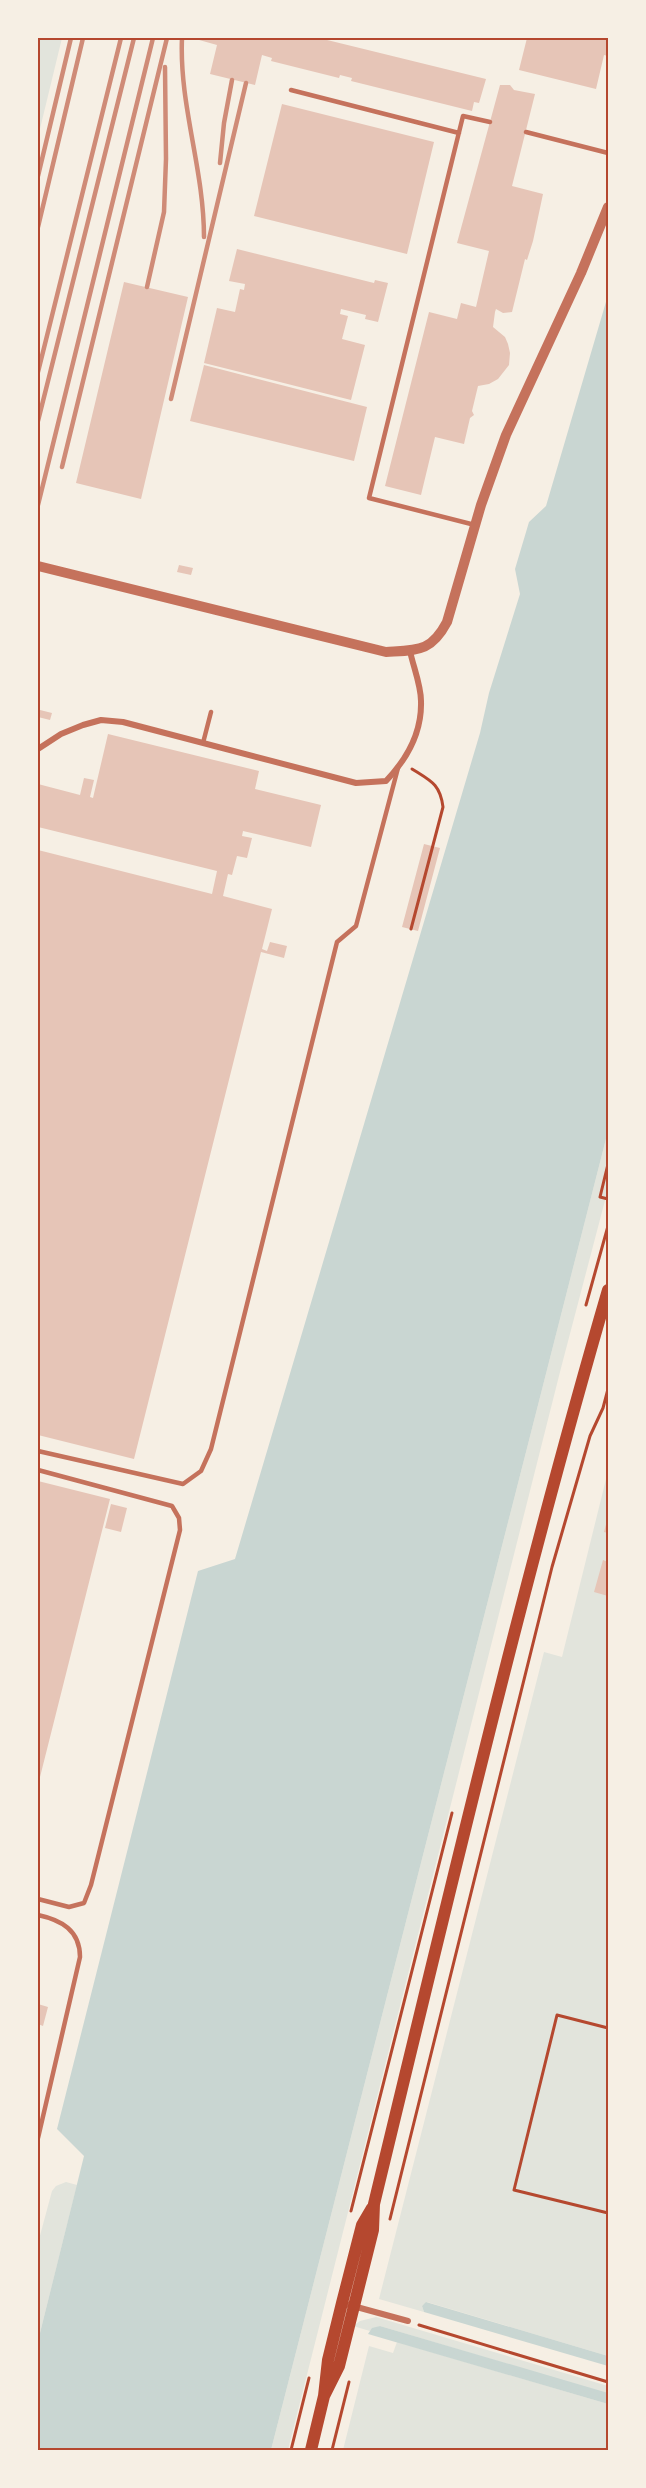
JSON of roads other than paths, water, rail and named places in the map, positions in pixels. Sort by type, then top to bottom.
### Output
[{"type":"main road","points":[[311,2451],[324,2396],[328,2360],[348,2305],[362,2225],[374,2205],[501,1680],[574,1406],[609,1290]]},
{"type":"street","points":[[38,566],[386,652],[410,651],[426,647],[438,638],[447,622],[475,525],[506,435],[609,207]]},
{"type":"street","points":[[38,749],[61,734],[100,720],[123,722],[356,783],[386,782],[400,766],[415,739],[421,700],[410,651]]},
{"type":"street","points":[[348,2305],[408,2321]]},
{"type":"lane","points":[[291,90],[459,133]]},
{"type":"lane","points":[[475,525],[369,498],[463,116],[490,122]]},
{"type":"lane","points":[[526,132],[609,153]]},
{"type":"lane","points":[[203,743],[212,712]]},
{"type":"lane","points":[[38,1450],[183,1484],[201,1471],[211,1449],[337,942],[356,926],[400,766]]},
{"type":"lane","points":[[38,1470],[172,1506],[179,1518],[180,1530],[91,1885],[84,1903],[69,1907],[38,1899]]},
{"type":"lane","points":[[38,1915],[69,1927],[80,1944],[80,1957],[38,2138]]},
{"type":"railway","points":[[38,176],[71,38]]},
{"type":"railway","points":[[38,227],[83,38]]},
{"type":"railway","points":[[38,372],[121,38]]},
{"type":"railway","points":[[38,421],[134,38]]},
{"type":"railway","points":[[38,505],[153,38]]},
{"type":"railway","points":[[62,467],[167,38]]},
{"type":"railway","points":[[182,38],[184,88],[200,187],[204,237]]},
{"type":"railway","points":[[147,287],[164,212],[165,67]]},
{"type":"railway","points":[[220,163],[232,80]]},
{"type":"railway","points":[[171,399],[246,83]]}]
